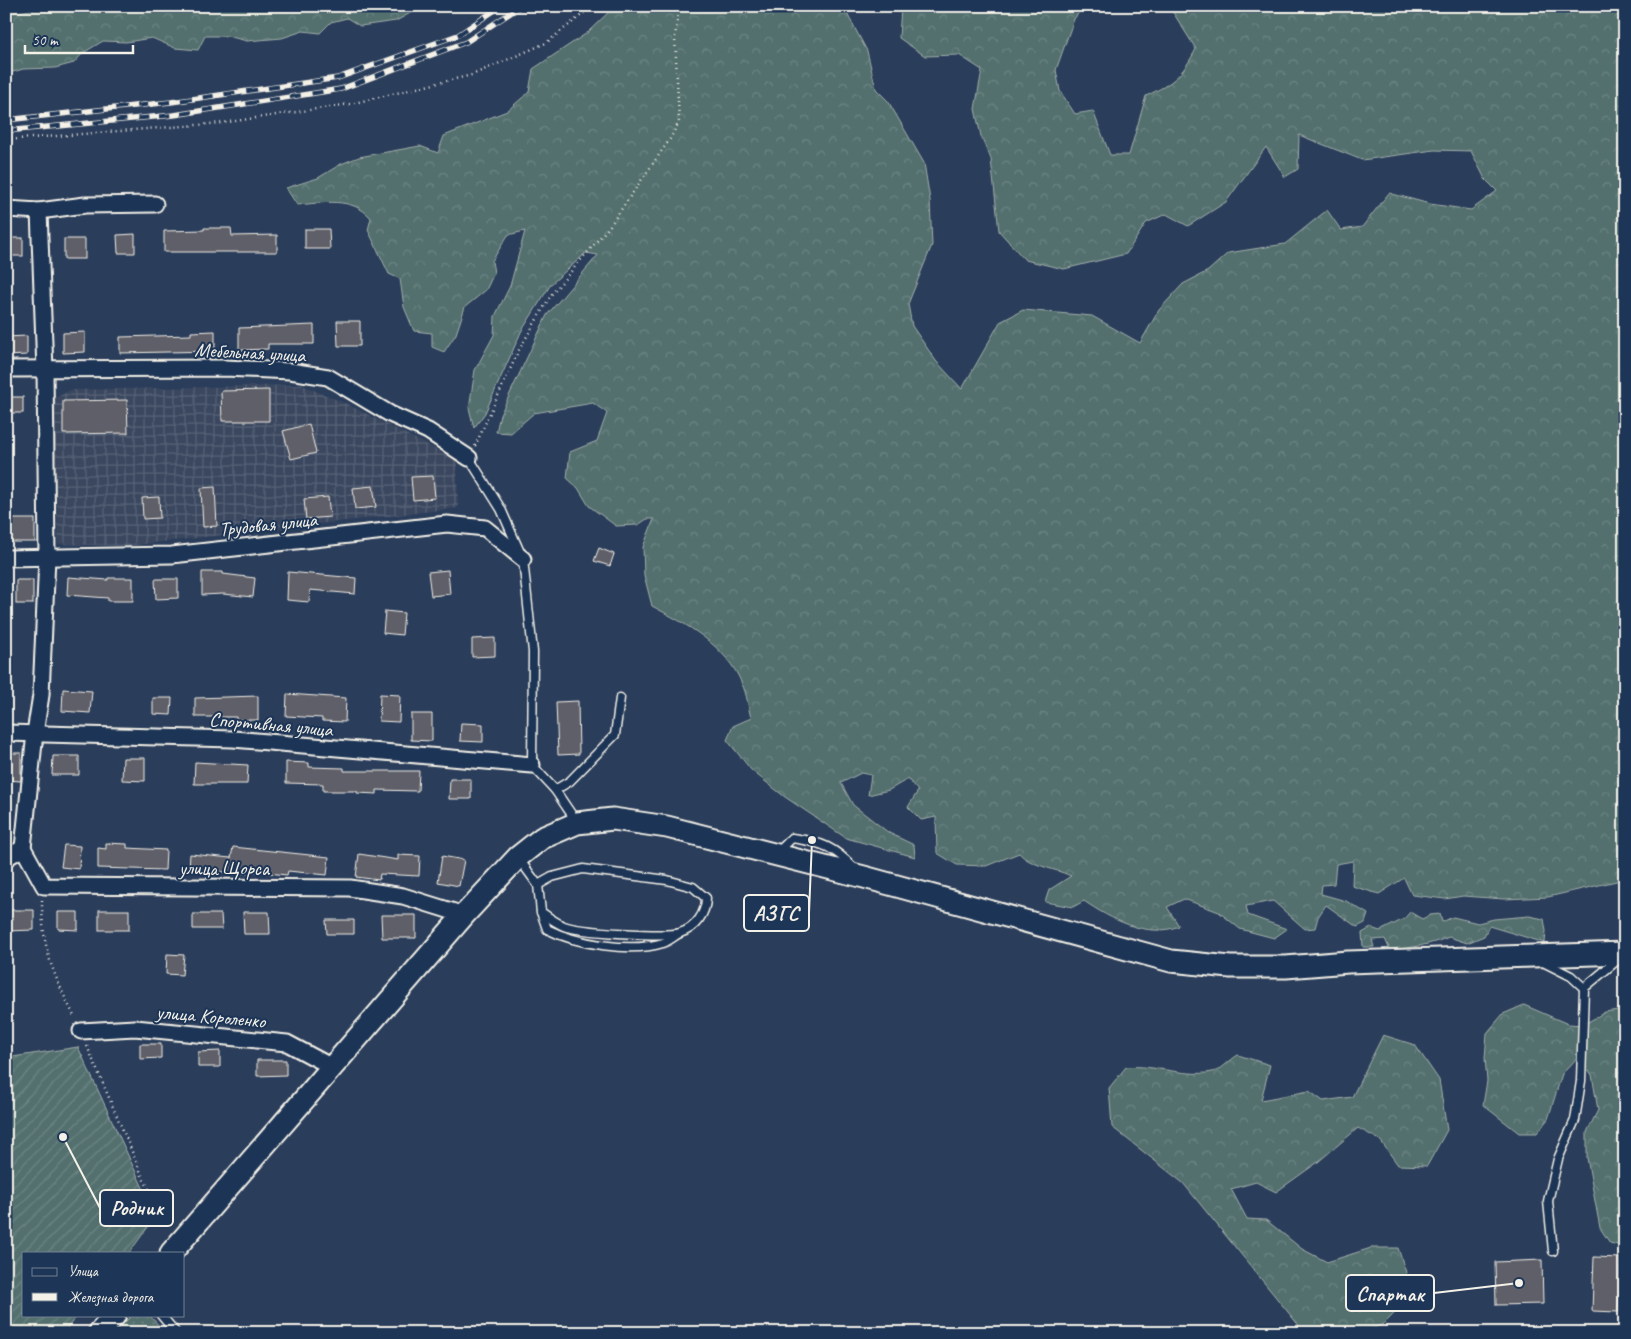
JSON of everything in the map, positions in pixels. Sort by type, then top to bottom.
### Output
[{"type":"main road","points":[[175,1248],[464,915],[518,857],[542,838],[577,822],[613,819],[667,827],[864,877],[1171,961],[1230,967],[1527,955],[1625,954]]},
{"type":"main road","points":[[99,1333],[114,1316]]},
{"type":"street","points":[[6,209],[39,211],[85,205],[155,204]]},
{"type":"street","points":[[39,211],[45,370],[46,557],[41,695],[35,733],[23,848],[44,886]]},
{"type":"street","name":"Мебельная улица","points":[[6,368],[45,370],[225,368],[290,370],[328,377],[390,414],[428,431],[469,458]]},
{"type":"street","name":"Трудовая улица","points":[[6,558],[172,555],[447,524],[485,528],[523,559]]},
{"type":"street","name":"Спортивная улица","points":[[6,733],[233,740],[532,765]]},
{"type":"street","points":[[6,858],[23,848]]},
{"type":"street","name":"улица Щорса","points":[[44,886],[350,888],[403,896],[464,915]]},
{"type":"street","name":"улица Короленко","points":[[81,1031],[134,1028],[287,1043],[332,1066]]},
{"type":"lane","points":[[469,458],[501,509],[523,559],[533,652],[532,765],[555,790],[577,822]]},
{"type":"lane","points":[[555,790],[570,780],[615,735],[620,698]]},
{"type":"lane","points":[[518,857],[538,885],[541,912],[547,929],[562,937],[638,948],[664,942],[680,933],[697,922],[706,909],[706,898],[693,887],[667,880],[583,869],[552,878],[538,885]]},
{"type":"lane","points":[[541,912],[564,926],[594,932],[680,933]]},
{"type":"lane","points":[[1553,1251],[1548,1201],[1558,1160],[1575,1120],[1581,1081],[1584,988],[1625,954]]},
{"type":"lane","points":[[1527,955],[1564,973],[1584,988]]},
{"type":"lane","points":[[162,1316],[176,1333]]},
{"type":"path","points":[[6,140],[222,123],[360,101],[472,75],[546,43],[593,6]]},
{"type":"path","points":[[469,458],[519,350],[552,295],[609,227],[670,139],[679,122],[674,38],[679,6]]},
{"type":"path","points":[[44,886],[42,933],[53,974],[81,1031],[108,1099],[175,1248]]},
{"type":"shaded area","points":[[302,385],[347,404],[457,460],[458,508],[128,546],[58,544],[53,399],[71,390]]},
{"type":"green space","points":[[55,6],[423,6],[396,21],[360,26],[347,18],[331,22],[320,33],[303,31],[282,38],[247,41],[227,36],[205,36],[198,50],[175,48],[152,38],[126,42],[103,41],[83,53],[74,63],[55,68],[23,69],[6,74],[6,14]]},
{"type":"green space","points":[[615,6],[843,6],[867,51],[876,89],[888,101],[924,163],[930,200],[932,245],[908,304],[912,326],[936,361],[962,389],[1000,322],[1023,310],[1092,316],[1140,343],[1159,310],[1183,284],[1208,271],[1228,253],[1285,244],[1327,210],[1341,230],[1362,227],[1389,193],[1430,204],[1471,210],[1497,191],[1485,179],[1471,151],[1434,150],[1362,160],[1299,135],[1298,169],[1285,177],[1266,147],[1226,202],[1188,226],[1166,214],[1146,223],[1126,254],[1064,269],[1025,260],[999,231],[991,159],[981,136],[975,109],[982,70],[959,55],[925,56],[899,38],[901,6],[1084,6],[1074,19],[1056,70],[1060,91],[1075,114],[1093,111],[1110,155],[1129,155],[1146,96],[1176,78],[1196,49],[1169,6],[1625,6],[1625,879],[1548,897],[1504,899],[1463,896],[1445,899],[1412,895],[1404,878],[1379,894],[1352,886],[1353,861],[1336,864],[1334,884],[1322,885],[1321,894],[1346,901],[1368,914],[1365,923],[1357,927],[1326,905],[1318,917],[1315,928],[1305,929],[1273,901],[1246,906],[1248,915],[1287,929],[1274,938],[1240,929],[1219,912],[1184,899],[1167,907],[1179,926],[1155,930],[1142,929],[1117,920],[1084,901],[1073,907],[1045,902],[1049,890],[1071,876],[1029,861],[1019,853],[986,866],[957,865],[937,853],[936,817],[921,820],[908,807],[918,791],[908,779],[889,790],[868,795],[871,775],[861,773],[841,783],[853,805],[889,833],[914,845],[915,857],[846,838],[785,797],[752,771],[727,740],[733,726],[751,718],[745,692],[735,670],[716,647],[678,620],[652,606],[644,575],[643,547],[654,519],[647,519],[638,525],[616,526],[589,506],[578,488],[567,478],[570,452],[597,441],[607,413],[593,403],[534,413],[511,433],[496,432],[500,415],[547,315],[598,255],[586,253],[551,284],[521,332],[485,413],[474,428],[469,408],[475,370],[494,335],[495,316],[510,286],[525,231],[508,235],[492,261],[494,273],[486,290],[465,307],[456,334],[444,352],[432,347],[432,333],[414,331],[404,307],[400,279],[389,274],[368,230],[371,218],[355,206],[337,202],[297,205],[286,188],[318,178],[341,164],[359,157],[420,146],[438,153],[444,136],[507,111],[529,92],[533,69],[587,33]]},
{"type":"green space","points":[[1410,912],[1422,919],[1430,915],[1440,914],[1442,922],[1453,917],[1478,923],[1494,919],[1529,916],[1544,919],[1545,943],[1489,926],[1484,936],[1467,943],[1449,937],[1420,946],[1390,950],[1385,939],[1372,940],[1374,947],[1363,947],[1362,933],[1371,928],[1380,931],[1404,919]]},
{"type":"green space","points":[[1524,1005],[1568,1024],[1583,1025],[1605,1012],[1625,1009],[1625,1247],[1610,1243],[1600,1228],[1587,1158],[1587,1132],[1598,1110],[1592,1075],[1579,1056],[1562,1074],[1548,1119],[1537,1133],[1519,1133],[1483,1105],[1487,1081],[1485,1058],[1487,1033],[1503,1014]]},
{"type":"green space","points":[[1383,1035],[1415,1045],[1439,1080],[1447,1130],[1427,1166],[1398,1165],[1380,1140],[1358,1128],[1318,1162],[1276,1192],[1256,1182],[1231,1189],[1247,1219],[1266,1220],[1302,1249],[1327,1262],[1371,1248],[1398,1248],[1413,1294],[1384,1324],[1361,1333],[1305,1333],[1183,1183],[1112,1127],[1109,1088],[1126,1067],[1148,1067],[1206,1073],[1219,1070],[1238,1055],[1270,1065],[1261,1100],[1309,1091],[1323,1101],[1352,1097]]},
{"type":"green space","points":[[78,1047],[156,1216],[130,1252],[22,1252],[22,1316],[77,1316],[63,1333],[6,1333],[6,1058]]},
{"type":"green space","points":[[150,1316],[166,1333],[114,1333],[130,1317]]},
{"type":"building","points":[[204,228],[231,228],[232,236],[277,235],[277,252],[164,252],[164,231],[204,230]]},
{"type":"building","points":[[305,229],[329,229],[330,249],[305,249]]},
{"type":"building","points":[[135,234],[135,253],[118,253],[117,235]]},
{"type":"building","points":[[6,238],[23,238],[23,256],[6,256]]},
{"type":"building","points":[[64,239],[85,239],[85,259],[64,259]]},
{"type":"building","points":[[337,321],[360,321],[360,346],[338,346]]},
{"type":"building","points":[[314,325],[314,344],[268,344],[268,349],[239,350],[239,328]]},
{"type":"building","points":[[215,331],[215,351],[120,353],[120,337],[191,335],[191,332]]},
{"type":"building","points":[[85,332],[85,352],[63,353],[63,333]]},
{"type":"building","points":[[27,336],[27,355],[6,356],[6,337]]},
{"type":"building","points":[[269,390],[269,421],[222,421],[221,391]]},
{"type":"building","points":[[6,397],[23,397],[23,413],[6,413]]},
{"type":"building","points":[[127,400],[128,433],[63,434],[63,401]]},
{"type":"building","points":[[309,424],[316,453],[291,459],[283,431]]},
{"type":"building","points":[[433,476],[435,498],[413,500],[411,477]]},
{"type":"building","points":[[373,486],[376,507],[355,509],[353,488]]},
{"type":"building","points":[[215,487],[217,526],[203,527],[201,488]]},
{"type":"building","points":[[159,497],[160,518],[143,519],[142,498]]},
{"type":"building","points":[[328,497],[330,517],[306,519],[304,499]]},
{"type":"building","points":[[9,519],[35,519],[35,542],[9,542]]},
{"type":"building","points":[[599,548],[614,554],[610,566],[594,561]]},
{"type":"building","points":[[448,570],[450,594],[431,596],[428,572]]},
{"type":"building","points":[[202,572],[223,572],[223,574],[255,578],[253,597],[223,594],[202,595]]},
{"type":"building","points":[[288,572],[356,578],[355,594],[310,590],[309,602],[287,600]]},
{"type":"building","points":[[68,577],[108,580],[108,578],[133,578],[133,601],[108,601],[108,598],[67,595]]},
{"type":"building","points":[[155,579],[178,579],[178,598],[156,599]]},
{"type":"building","points":[[16,580],[33,580],[33,604],[16,604]]},
{"type":"building","points":[[385,611],[404,613],[402,635],[383,633]]},
{"type":"building","points":[[495,638],[495,656],[472,657],[472,639]]},
{"type":"building","points":[[63,689],[92,691],[90,713],[62,711]]},
{"type":"building","points":[[287,694],[346,698],[345,722],[322,721],[322,718],[286,716]]},
{"type":"building","points":[[380,694],[400,695],[399,722],[379,721]]},
{"type":"building","points":[[258,696],[258,720],[236,720],[236,717],[195,717],[195,698]]},
{"type":"building","points":[[153,698],[172,698],[171,715],[153,714]]},
{"type":"building","points":[[578,701],[579,754],[558,755],[556,702]]},
{"type":"building","points":[[411,714],[432,714],[432,741],[411,740]]},
{"type":"building","points":[[461,723],[483,724],[483,742],[460,741]]},
{"type":"building","points":[[6,753],[21,753],[21,781],[6,780]]},
{"type":"building","points":[[53,756],[79,756],[79,775],[52,775]]},
{"type":"building","points":[[123,758],[145,758],[145,781],[122,780]]},
{"type":"building","points":[[195,762],[248,765],[247,784],[194,784]]},
{"type":"building","points":[[286,762],[309,763],[309,767],[344,768],[344,771],[419,771],[418,791],[377,790],[377,794],[357,793],[357,791],[323,791],[323,784],[286,783]]},
{"type":"building","points":[[450,779],[471,779],[471,799],[449,799]]},
{"type":"building","points":[[106,843],[127,844],[127,848],[166,850],[165,870],[98,868],[98,848],[106,849]]},
{"type":"building","points":[[64,845],[80,846],[79,869],[61,867]]},
{"type":"building","points":[[233,847],[329,857],[327,875],[288,871],[287,875],[249,871],[249,874],[189,869],[190,854],[231,858]]},
{"type":"building","points":[[359,854],[398,860],[398,855],[420,856],[419,876],[380,874],[379,880],[356,877]]},
{"type":"building","points":[[442,856],[464,860],[459,886],[438,882]]},
{"type":"building","points":[[6,910],[34,910],[34,930],[6,931]]},
{"type":"building","points":[[99,910],[129,910],[129,930],[99,930]]},
{"type":"building","points":[[58,912],[78,912],[78,930],[58,929]]},
{"type":"building","points":[[243,912],[269,912],[270,934],[244,934]]},
{"type":"building","points":[[193,914],[221,914],[222,929],[193,929]]},
{"type":"building","points":[[381,915],[416,915],[416,938],[382,938]]},
{"type":"building","points":[[326,920],[354,920],[354,934],[327,934]]},
{"type":"building","points":[[167,954],[184,955],[182,975],[166,974]]},
{"type":"building","points":[[140,1044],[161,1044],[161,1058],[140,1059]]},
{"type":"building","points":[[220,1051],[220,1067],[198,1067],[198,1052]]},
{"type":"building","points":[[257,1060],[286,1060],[286,1075],[257,1076]]},
{"type":"building","points":[[1594,1257],[1620,1258],[1618,1312],[1592,1311]]},
{"type":"building","points":[[1542,1260],[1543,1304],[1496,1305],[1495,1262]]},
{"type":"railway","points":[[6,120],[171,102],[338,78],[458,35],[501,6]]},
{"type":"railway","points":[[6,131],[174,115],[341,89],[466,42],[521,6]]},
{"type":"place","name":"АЗГС","points":[[812,840]]},
{"type":"place","name":"Родник","points":[[63,1137]]},
{"type":"place","name":"Спартак","points":[[1519,1283]]}]
